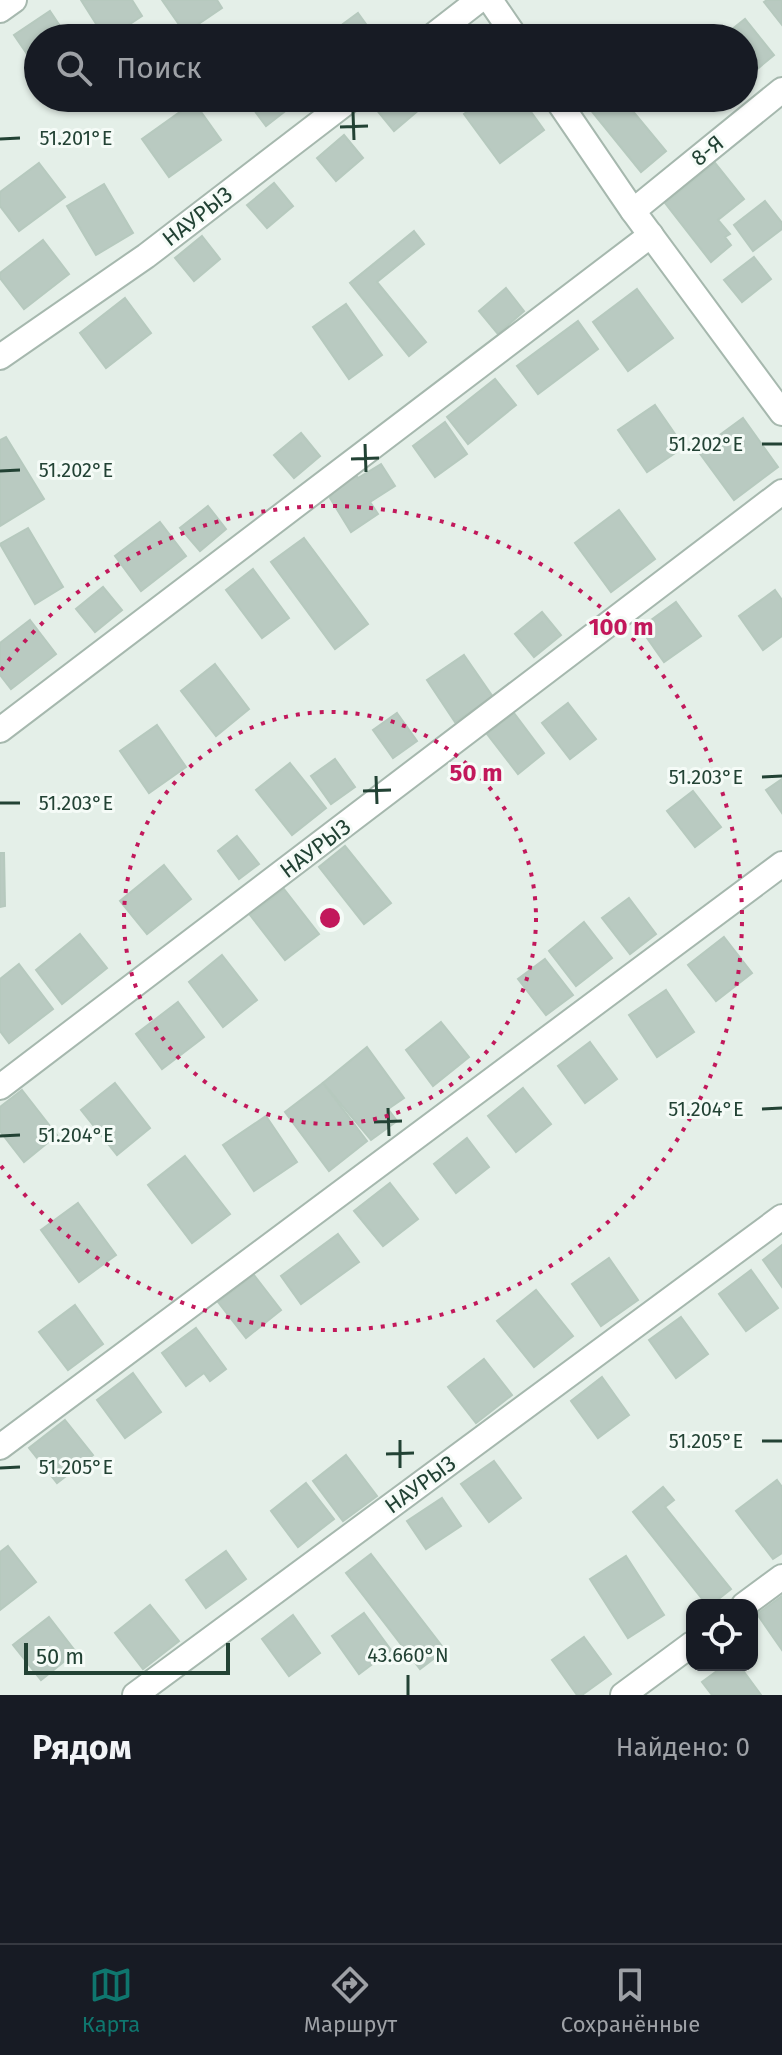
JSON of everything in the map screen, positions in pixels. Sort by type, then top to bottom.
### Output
[{"type":"street","points":[[0,10],[14,0]]},
{"type":"street","points":[[448,24],[479,0]]},
{"type":"street","points":[[490,0],[506,24]]},
{"type":"street","name":"8-Я","points":[[758,109],[782,90]]},
{"type":"street","name":"НАУРЫЗ","points":[[0,357],[146,256],[334,112]]},
{"type":"street","points":[[566,112],[633,211],[782,413]]},
{"type":"street","name":"8-Я","points":[[633,211],[755,112]]},
{"type":"street","points":[[0,730],[651,235]]},
{"type":"street","name":"НАУРЫЗ","points":[[0,1087],[782,492]]},
{"type":"street","points":[[0,1447],[782,864]]},
{"type":"street","name":"НАУРЫЗ","points":[[135,1695],[782,1217]]},
{"type":"street","points":[[752,1599],[782,1577]]},
{"type":"street","points":[[623,1695],[686,1648]]},
{"type":"building","points":[[81,0],[132,0],[142,16],[130,24],[96,24]]},
{"type":"building","points":[[162,0],[217,0],[222,8],[198,24],[179,24]]},
{"type":"building","points":[[782,0],[782,25],[764,2]]},
{"type":"building","points":[[50,11],[59,24],[30,24]]},
{"type":"building","points":[[358,13],[366,24],[343,24]]},
{"type":"building","points":[[24,28],[24,50],[14,35]]},
{"type":"building","points":[[758,35],[774,55],[758,68]]},
{"type":"building","points":[[180,112],[201,112],[221,140],[169,177],[142,139]]},
{"type":"building","points":[[256,112],[284,112],[266,126]]},
{"type":"building","points":[[378,112],[416,112],[394,131]]},
{"type":"building","points":[[531,112],[544,130],[500,163],[464,114]]},
{"type":"building","points":[[592,112],[634,112],[666,151],[641,172]]},
{"type":"building","points":[[344,135],[363,158],[336,181],[317,158]]},
{"type":"building","points":[[39,163],[65,197],[19,231],[0,206],[0,192]]},
{"type":"building","points":[[715,163],[744,199],[718,220],[730,234],[725,237],[731,245],[711,262],[665,203]]},
{"type":"building","points":[[274,183],[293,206],[267,228],[247,205]]},
{"type":"building","points":[[104,184],[133,233],[96,255],[67,206]]},
{"type":"building","points":[[765,201],[782,223],[782,229],[753,251],[734,225]]},
{"type":"building","points":[[414,231],[424,244],[377,282],[426,342],[409,356],[350,283]]},
{"type":"building","points":[[202,236],[220,259],[194,281],[175,258]]},
{"type":"building","points":[[43,240],[69,274],[24,309],[0,278],[0,273]]},
{"type":"building","points":[[754,257],[771,279],[742,302],[724,280]]},
{"type":"building","points":[[506,288],[524,311],[498,334],[479,311]]},
{"type":"building","points":[[637,289],[673,338],[628,371],[593,322]]},
{"type":"building","points":[[125,298],[151,333],[106,368],[80,333]]},
{"type":"building","points":[[346,304],[382,355],[349,379],[313,327]]},
{"type":"building","points":[[578,321],[598,349],[538,394],[517,366]]},
{"type":"building","points":[[495,379],[516,405],[468,444],[447,417]]},
{"type":"building","points":[[655,405],[684,447],[647,472],[618,430]]},
{"type":"building","points":[[743,418],[778,467],[734,500],[698,451]]},
{"type":"building","points":[[445,422],[467,454],[435,477],[413,446]]},
{"type":"building","points":[[301,433],[320,456],[294,478],[274,455]]},
{"type":"building","points":[[6,437],[44,499],[0,526],[0,440]]},
{"type":"building","points":[[381,464],[395,486],[370,502],[378,514],[351,532],[330,498],[341,479],[353,471],[358,478]]},
{"type":"building","points":[[208,506],[226,529],[200,551],[180,528]]},
{"type":"building","points":[[619,510],[655,559],[611,592],[575,543]]},
{"type":"building","points":[[160,522],[186,556],[141,591],[115,556]]},
{"type":"building","points":[[28,528],[63,587],[35,604],[0,544]]},
{"type":"building","points":[[304,538],[368,624],[335,649],[271,562]]},
{"type":"building","points":[[253,569],[289,618],[262,638],[226,590]]},
{"type":"building","points":[[103,587],[122,610],[95,632],[76,609]]},
{"type":"building","points":[[775,590],[782,600],[782,636],[763,650],[739,616]]},
{"type":"building","points":[[676,602],[701,636],[664,662],[640,628]]},
{"type":"building","points":[[542,612],[561,635],[534,657],[515,634]]},
{"type":"building","points":[[30,620],[56,654],[11,689],[0,675],[0,643]]},
{"type":"building","points":[[464,655],[493,697],[455,722],[427,680]]},
{"type":"building","points":[[215,664],[249,709],[216,736],[181,691]]},
{"type":"building","points":[[568,703],[596,739],[570,759],[542,723]]},
{"type":"building","points":[[397,713],[417,741],[393,758],[373,730]]},
{"type":"building","points":[[514,713],[544,753],[518,774],[487,734]]},
{"type":"building","points":[[157,725],[186,767],[149,793],[120,751]]},
{"type":"building","points":[[335,759],[355,787],[331,804],[311,776]]},
{"type":"building","points":[[290,763],[326,808],[292,835],[256,790]]},
{"type":"building","points":[[782,779],[782,813],[766,790]]},
{"type":"building","points":[[693,791],[721,827],[695,847],[667,811]]},
{"type":"building","points":[[237,836],[259,864],[239,879],[218,851]]},
{"type":"building","points":[[345,846],[391,903],[364,924],[319,867]]},
{"type":"building","points":[[0,853],[4,853],[5,906],[0,907]]},
{"type":"building","points":[[164,865],[191,899],[147,934],[120,901]]},
{"type":"building","points":[[284,889],[319,934],[285,960],[250,915]]},
{"type":"building","points":[[629,898],[656,934],[630,954],[602,918]]},
{"type":"building","points":[[584,922],[612,958],[576,986],[549,951]]},
{"type":"building","points":[[80,934],[107,968],[62,1004],[36,970]]},
{"type":"building","points":[[724,937],[752,973],[716,1001],[688,965]]},
{"type":"building","points":[[222,955],[257,1000],[223,1027],[189,982]]},
{"type":"building","points":[[545,959],[573,995],[546,1015],[518,979]]},
{"type":"building","points":[[19,964],[53,1009],[9,1043],[0,1031],[0,979]]},
{"type":"building","points":[[666,990],[694,1032],[657,1057],[629,1015]]},
{"type":"building","points":[[178,1002],[204,1037],[162,1069],[136,1034]]},
{"type":"building","points":[[441,1022],[469,1057],[433,1086],[406,1050]]},
{"type":"building","points":[[590,1042],[617,1079],[585,1103],[558,1066]]},
{"type":"building","points":[[367,1047],[404,1098],[388,1109],[397,1121],[371,1140],[323,1083]]},
{"type":"building","points":[[115,1083],[150,1128],[117,1155],[81,1110]]},
{"type":"building","points":[[323,1083],[367,1141],[329,1171],[285,1112]]},
{"type":"building","points":[[523,1088],[551,1124],[516,1152],[488,1116]]},
{"type":"building","points":[[22,1090],[57,1135],[24,1162],[0,1131],[0,1107]]},
{"type":"building","points":[[266,1116],[297,1162],[254,1191],[223,1145]]},
{"type":"building","points":[[467,1138],[489,1167],[456,1193],[434,1164]]},
{"type":"building","points":[[185,1156],[230,1214],[192,1243],[148,1185]]},
{"type":"building","points":[[390,1183],[418,1219],[383,1246],[354,1211]]},
{"type":"building","points":[[78,1203],[116,1255],[79,1282],[41,1230]]},
{"type":"building","points":[[338,1234],[359,1262],[301,1304],[281,1276]]},
{"type":"building","points":[[782,1245],[782,1287],[763,1260]]},
{"type":"building","points":[[609,1258],[638,1300],[601,1326],[572,1284]]},
{"type":"building","points":[[751,1270],[778,1308],[746,1331],[719,1294]]},
{"type":"building","points":[[254,1275],[281,1310],[246,1338],[218,1302]]},
{"type":"building","points":[[536,1290],[573,1336],[534,1367],[497,1321]]},
{"type":"building","points":[[75,1305],[103,1344],[68,1370],[39,1332]]},
{"type":"building","points":[[681,1317],[708,1354],[676,1378],[649,1340]]},
{"type":"building","points":[[196,1328],[226,1369],[210,1381],[204,1373],[186,1386],[162,1353]]},
{"type":"building","points":[[484,1359],[512,1395],[476,1423],[448,1387]]},
{"type":"building","points":[[133,1373],[161,1412],[125,1438],[97,1400]]},
{"type":"building","points":[[602,1377],[629,1415],[598,1438],[571,1401]]},
{"type":"building","points":[[65,1420],[93,1455],[57,1483],[29,1448]]},
{"type":"building","points":[[346,1455],[377,1496],[343,1521],[313,1481]]},
{"type":"building","points":[[494,1461],[521,1498],[489,1522],[461,1484]]},
{"type":"building","points":[[777,1480],[782,1487],[782,1553],[773,1559],[736,1511]]},
{"type":"building","points":[[306,1483],[334,1519],[298,1547],[271,1511]]},
{"type":"building","points":[[663,1487],[674,1500],[665,1507],[731,1589],[718,1599],[702,1599],[633,1512]]},
{"type":"building","points":[[442,1498],[461,1526],[426,1549],[407,1521]]},
{"type":"building","points":[[8,1546],[36,1582],[0,1610],[0,1552]]},
{"type":"building","points":[[226,1551],[246,1579],[206,1608],[186,1580]]},
{"type":"building","points":[[371,1554],[445,1650],[420,1669],[346,1573]]},
{"type":"building","points":[[626,1556],[664,1615],[628,1638],[590,1579]]},
{"type":"building","points":[[782,1596],[782,1650],[758,1615]]},
{"type":"building","points":[[150,1605],[179,1641],[143,1669],[115,1633]]},
{"type":"building","points":[[364,1613],[391,1650],[359,1674],[332,1636]]},
{"type":"building","points":[[293,1615],[320,1653],[289,1676],[262,1639]]},
{"type":"building","points":[[49,1617],[76,1652],[41,1680],[13,1645]]},
{"type":"building","points":[[584,1637],[611,1674],[582,1695],[577,1695],[552,1660]]},
{"type":"building","points":[[717,1671],[743,1671],[761,1695],[712,1695],[702,1682]]}]
